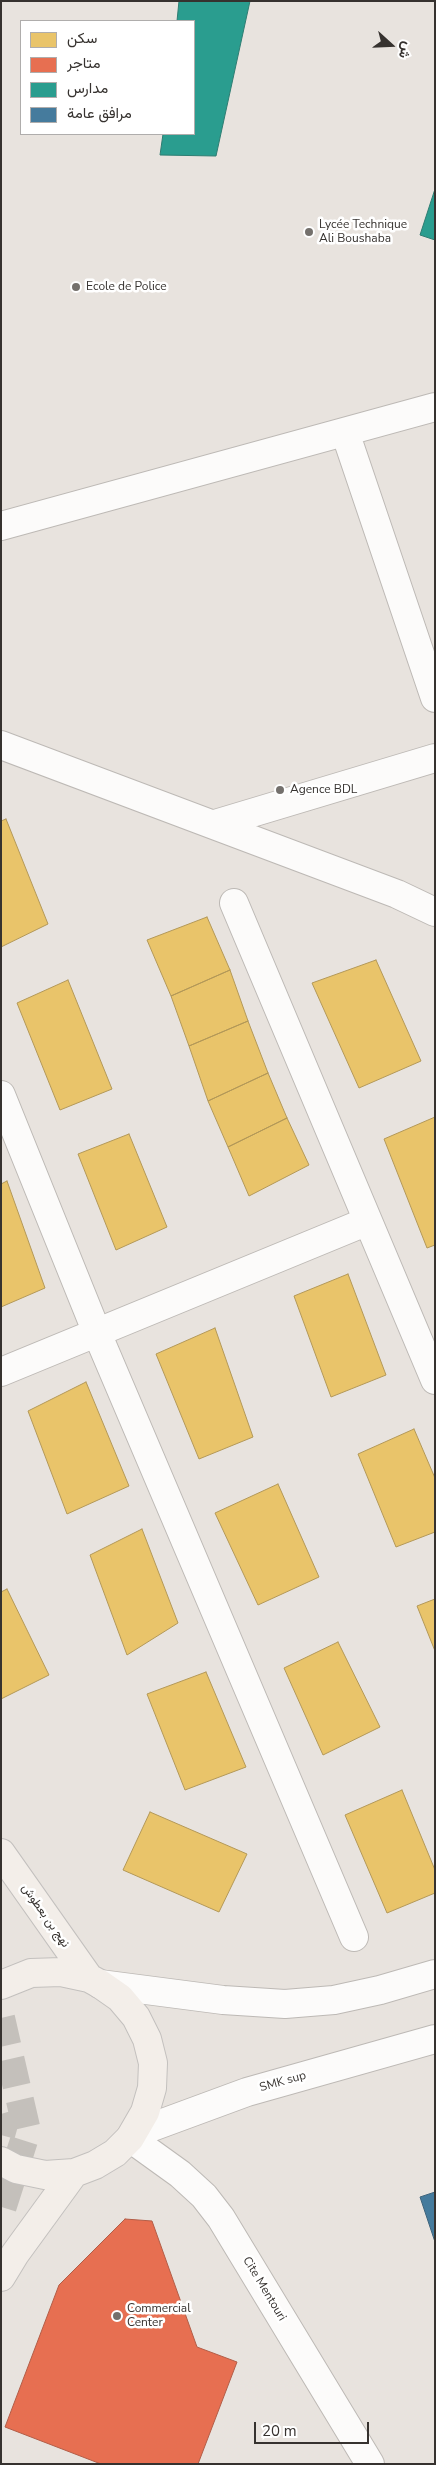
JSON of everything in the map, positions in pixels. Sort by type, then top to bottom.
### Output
[{"type":"main road","name":"نهج بن بعطوش","points":[[1,1853],[95,1981]]},
{"type":"main road","points":[[1,1985],[32,1973],[60,1972],[95,1981],[120,1998],[136,2017],[147,2039],[153,2063],[150,2096],[145,2112],[132,2136],[115,2153],[95,2165],[74,2172],[45,2175],[16,2169],[1,2161]]},
{"type":"main road","points":[[1,2277],[15,2254],[74,2172]]},
{"type":"street","points":[[1,526],[435,407]]},
{"type":"street","points":[[345,432],[435,698]]},
{"type":"street","points":[[1,745],[397,894],[435,912]]},
{"type":"street","points":[[215,824],[435,758]]},
{"type":"street","points":[[234,903],[435,1380]]},
{"type":"street","points":[[1,1095],[97,1333],[354,1937]]},
{"type":"street","points":[[1,1372],[368,1221]]},
{"type":"street","points":[[95,1981],[223,2000],[285,2004],[334,2000],[380,1990],[435,1974]]},
{"type":"street","name":"SMK sup","points":[[132,2136],[247,2092],[435,2039]]},
{"type":"street","name":"Cite Mentouri","points":[[132,2136],[180,2174],[204,2196],[221,2218],[370,2464]]},
{"type":"building: سكن","points":[[6,819],[48,924],[1,947],[1,821]]},
{"type":"building: سكن","points":[[207,917],[230,970],[171,996],[147,940]]},
{"type":"building: سكن","points":[[376,960],[421,1061],[359,1088],[312,983]]},
{"type":"building: سكن","points":[[230,970],[248,1021],[189,1046],[171,996]]},
{"type":"building: سكن","points":[[68,980],[112,1089],[60,1110],[17,1003]]},
{"type":"building: سكن","points":[[248,1021],[268,1073],[208,1101],[189,1046]]},
{"type":"building: سكن","points":[[268,1073],[287,1118],[228,1147],[208,1101]]},
{"type":"building: سكن","points":[[435,1117],[435,1245],[427,1248],[384,1139]]},
{"type":"building: سكن","points":[[287,1118],[309,1165],[249,1196],[228,1147]]},
{"type":"building: سكن","points":[[129,1134],[167,1227],[116,1250],[78,1154]]},
{"type":"building: سكن","points":[[7,1181],[45,1288],[1,1307],[1,1184]]},
{"type":"building: سكن","points":[[348,1274],[386,1375],[331,1397],[294,1296]]},
{"type":"building: سكن","points":[[215,1328],[253,1437],[199,1459],[156,1354]]},
{"type":"building: سكن","points":[[86,1382],[129,1486],[67,1514],[28,1411]]},
{"type":"building: سكن","points":[[414,1429],[435,1478],[435,1532],[396,1547],[358,1454]]},
{"type":"building: سكن","points":[[278,1484],[319,1577],[258,1605],[215,1513]]},
{"type":"building: سكن","points":[[142,1529],[178,1623],[127,1655],[90,1555]]},
{"type":"building: سكن","points":[[7,1589],[49,1675],[1,1699],[1,1592]]},
{"type":"building: سكن","points":[[435,1599],[435,1651],[417,1606]]},
{"type":"building: سكن","points":[[338,1642],[380,1727],[323,1755],[284,1668]]},
{"type":"building: سكن","points":[[206,1672],[246,1767],[185,1790],[147,1694]]},
{"type":"building: سكن","points":[[402,1790],[435,1870],[435,1893],[387,1913],[345,1815]]},
{"type":"building: سكن","points":[[150,1812],[247,1854],[219,1912],[123,1870]]},
{"type":"building: متاجر","name":"Commercial Center","points":[[125,2219],[152,2221],[197,2347],[237,2362],[198,2464],[101,2464],[5,2427],[59,2285]]},
{"type":"building: مدارس","points":[[179,1],[250,1],[216,156],[160,155],[163,135],[195,135],[195,20],[177,20]]},
{"type":"building: مدارس","points":[[435,189],[435,240],[420,235]]},
{"type":"building: مرافق عامة","points":[[435,2192],[435,2242],[420,2197]]},
{"type":"tunnel","points":[[1,2018],[27,2131],[1,2212]]},
{"type":"tunnel","points":[[1,2114],[4,2124],[1,2135]]},
{"type":"place","name":"Lycée Technique Ali Boushaba","points":[[309,232]]},
{"type":"place","name":"Ecole de Police","points":[[76,287]]},
{"type":"place","name":"Agence BDL","points":[[280,790]]},
{"type":"place","name":"Commercial Center","points":[[117,2316]]}]
